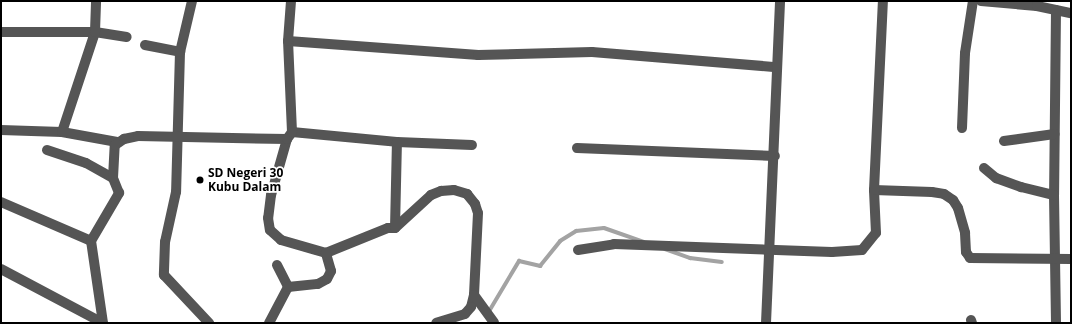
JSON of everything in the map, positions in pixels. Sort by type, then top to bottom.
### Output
[{"type":"street","points":[[62,132],[95,32],[96,1]]},
{"type":"street","points":[[192,1],[180,52],[176,136],[176,192],[165,242],[164,276],[209,323]]},
{"type":"street","points":[[291,1],[288,41],[290,135],[271,195],[268,218],[270,230],[281,240],[326,253],[395,228],[431,195],[441,190],[454,190],[468,194],[475,204],[478,213],[477,299],[494,323]]},
{"type":"street","points":[[766,323],[771,249],[775,156],[776,67],[780,1]]},
{"type":"street","points":[[578,250],[614,244],[640,246],[666,244],[771,249],[862,250],[876,233],[874,190],[883,1]]},
{"type":"street","points":[[962,128],[965,53],[973,1]]},
{"type":"street","points":[[981,1],[1056,10],[1071,14]]},
{"type":"street","points":[[1056,10],[1054,195],[1056,323]]},
{"type":"street","points":[[1,32],[95,32],[127,37]]},
{"type":"street","points":[[288,41],[478,55],[592,52],[776,67]]},
{"type":"street","points":[[145,45],[180,52]]},
{"type":"street","points":[[1,130],[62,132],[117,142],[138,136],[290,135],[472,145]]},
{"type":"street","points":[[1004,141],[1055,134]]},
{"type":"street","points":[[103,323],[91,241],[119,193],[113,178],[117,142]]},
{"type":"street","points":[[395,228],[397,142]]},
{"type":"street","points":[[577,148],[775,156]]},
{"type":"street","points":[[47,150],[86,163],[113,178]]},
{"type":"street","points":[[984,168],[996,178],[1021,187],[1054,195]]},
{"type":"street","points":[[874,190],[932,192],[944,194],[958,208],[964,233],[966,252],[970,258],[1071,259]]},
{"type":"street","points":[[1,202],[91,241]]},
{"type":"street","points":[[288,287],[318,284],[327,279],[331,271],[326,253]]},
{"type":"street","points":[[277,265],[288,287]]},
{"type":"street","points":[[1,269],[103,323]]},
{"type":"street","points":[[269,323],[288,287]]},
{"type":"street","points":[[436,323],[465,314],[477,299]]},
{"type":"waterway","points":[[488,313],[519,261],[540,266],[560,241],[576,231],[604,228],[644,242]]},
{"type":"waterway","points":[[665,249],[690,258],[722,262]]},
{"type":"place","name":"SD Negeri 30 Kubu Dalam","points":[[200,180]]}]
